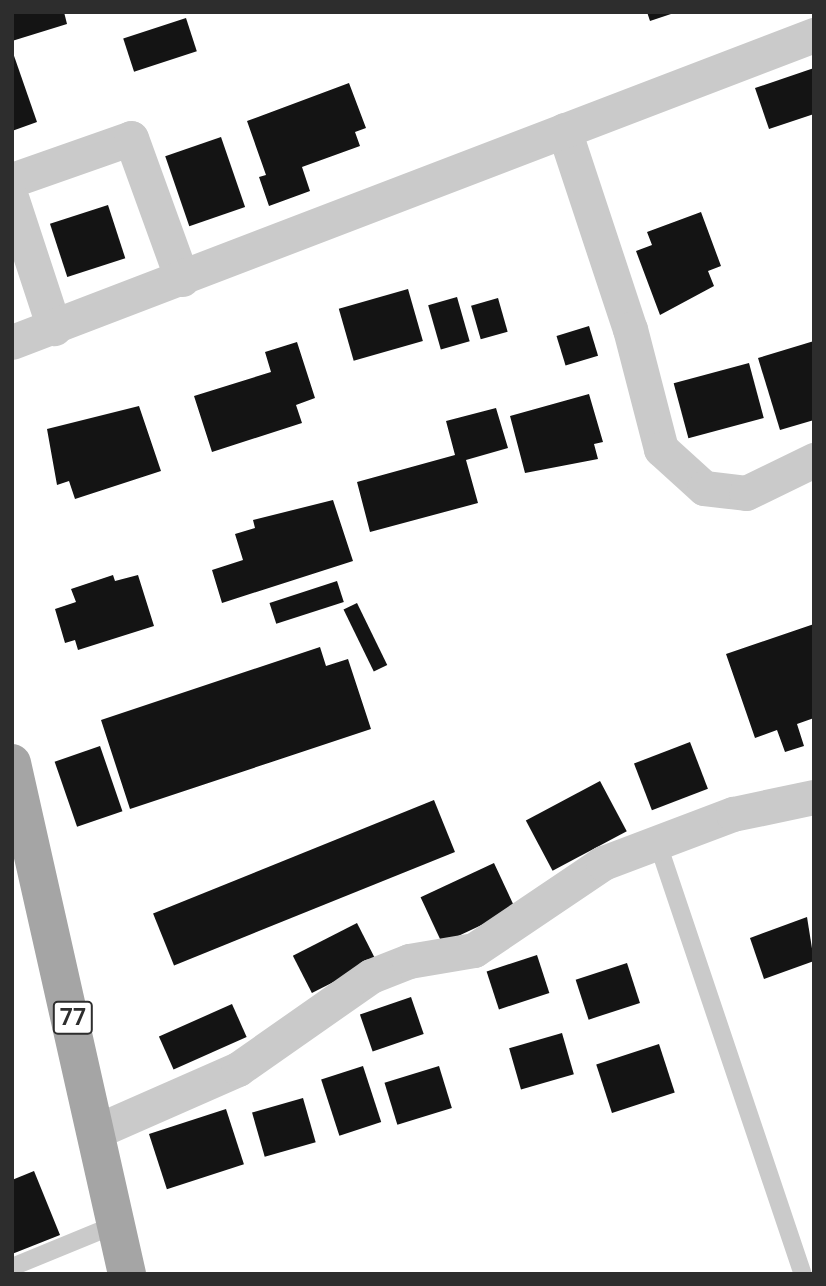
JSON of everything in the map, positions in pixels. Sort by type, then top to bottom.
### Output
[{"type":"main road","name":"77","points":[[12,764],[97,1131],[127,1274]]},
{"type":"street","points":[[12,342],[814,35]]},
{"type":"street","points":[[564,130],[630,329],[661,449],[704,488],[746,493],[814,460]]},
{"type":"street","points":[[12,180],[131,138],[182,279]]},
{"type":"street","points":[[12,200],[54,328]]},
{"type":"street","points":[[97,1131],[238,1069],[371,976],[409,961],[474,950],[516,927],[552,894],[657,841],[733,814],[814,797]]},
{"type":"lane","points":[[657,841],[803,1274]]},
{"type":"lane","points":[[12,1268],[117,1224]]},
{"type":"building","points":[[12,12],[64,12],[67,24],[12,41]]},
{"type":"building","points":[[647,12],[673,12],[674,13],[650,21]]},
{"type":"building","points":[[186,18],[197,51],[134,72],[123,38]]},
{"type":"building","points":[[12,50],[37,122],[12,131]]},
{"type":"building","points":[[814,68],[814,114],[769,129],[755,88]]},
{"type":"building","points":[[349,83],[366,128],[355,132],[360,146],[302,167],[310,191],[269,206],[259,177],[266,175],[247,121]]},
{"type":"building","points":[[221,137],[245,207],[189,226],[165,156]]},
{"type":"building","points":[[108,205],[125,258],[67,277],[50,224]]},
{"type":"building","points":[[701,212],[721,266],[708,271],[714,286],[660,315],[636,251],[652,245],[647,232]]},
{"type":"building","points":[[408,289],[423,341],[354,361],[339,309]]},
{"type":"building","points":[[457,297],[470,341],[441,349],[428,305]]},
{"type":"building","points":[[498,298],[508,332],[481,339],[471,306]]},
{"type":"building","points":[[589,326],[598,356],[566,366],[556,336]]},
{"type":"building","points":[[814,341],[814,420],[780,430],[758,358]]},
{"type":"building","points":[[297,342],[315,398],[296,405],[302,423],[212,452],[194,396],[271,372],[265,352]]},
{"type":"building","points":[[749,363],[764,418],[688,438],[674,383]]},
{"type":"building","points":[[589,394],[603,442],[594,444],[598,459],[525,473],[510,416]]},
{"type":"building","points":[[139,406],[161,471],[75,499],[69,481],[57,485],[47,429]]},
{"type":"building","points":[[496,408],[508,448],[466,460],[478,503],[370,532],[357,482],[455,455],[446,421]]},
{"type":"building","points":[[333,500],[353,561],[222,603],[212,570],[243,560],[235,534],[255,528],[253,520]]},
{"type":"building","points":[[113,575],[115,581],[138,575],[154,626],[78,650],[75,640],[65,643],[55,609],[76,602],[71,589]]},
{"type":"building","points":[[337,581],[344,602],[276,624],[269,603]]},
{"type":"building","points":[[357,603],[387,665],[374,672],[344,610]]},
{"type":"building","points":[[814,624],[814,718],[797,724],[804,746],[785,752],[777,730],[755,738],[726,654]]},
{"type":"building","points":[[320,647],[326,666],[348,659],[371,729],[130,809],[101,720]]},
{"type":"building","points":[[690,742],[708,789],[652,810],[634,764]]},
{"type":"building","points":[[100,746],[122,811],[77,827],[55,762]]},
{"type":"building","points":[[600,781],[627,831],[553,871],[526,820]]},
{"type":"building","points":[[434,800],[455,852],[174,965],[153,914]]},
{"type":"building","points":[[494,863],[516,909],[442,943],[421,897]]},
{"type":"building","points":[[807,917],[814,961],[764,979],[750,938]]},
{"type":"building","points":[[357,923],[376,960],[312,993],[293,956]]},
{"type":"building","points":[[537,955],[549,993],[499,1009],[487,971]]},
{"type":"building","points":[[627,963],[640,1003],[589,1020],[576,980]]},
{"type":"building","points":[[411,997],[424,1034],[373,1051],[360,1015]]},
{"type":"building","points":[[232,1004],[247,1037],[174,1069],[159,1037]]},
{"type":"building","points":[[562,1033],[574,1074],[521,1089],[509,1048]]},
{"type":"building","points":[[659,1044],[675,1093],[612,1113],[596,1064]]},
{"type":"building","points":[[363,1066],[381,1122],[339,1136],[321,1080]]},
{"type":"building","points":[[439,1066],[452,1108],[397,1125],[384,1083]]},
{"type":"building","points":[[303,1098],[316,1142],[265,1157],[252,1113]]},
{"type":"building","points":[[226,1109],[244,1164],[167,1189],[149,1134]]},
{"type":"building","points":[[34,1171],[60,1235],[12,1254],[12,1180]]}]
